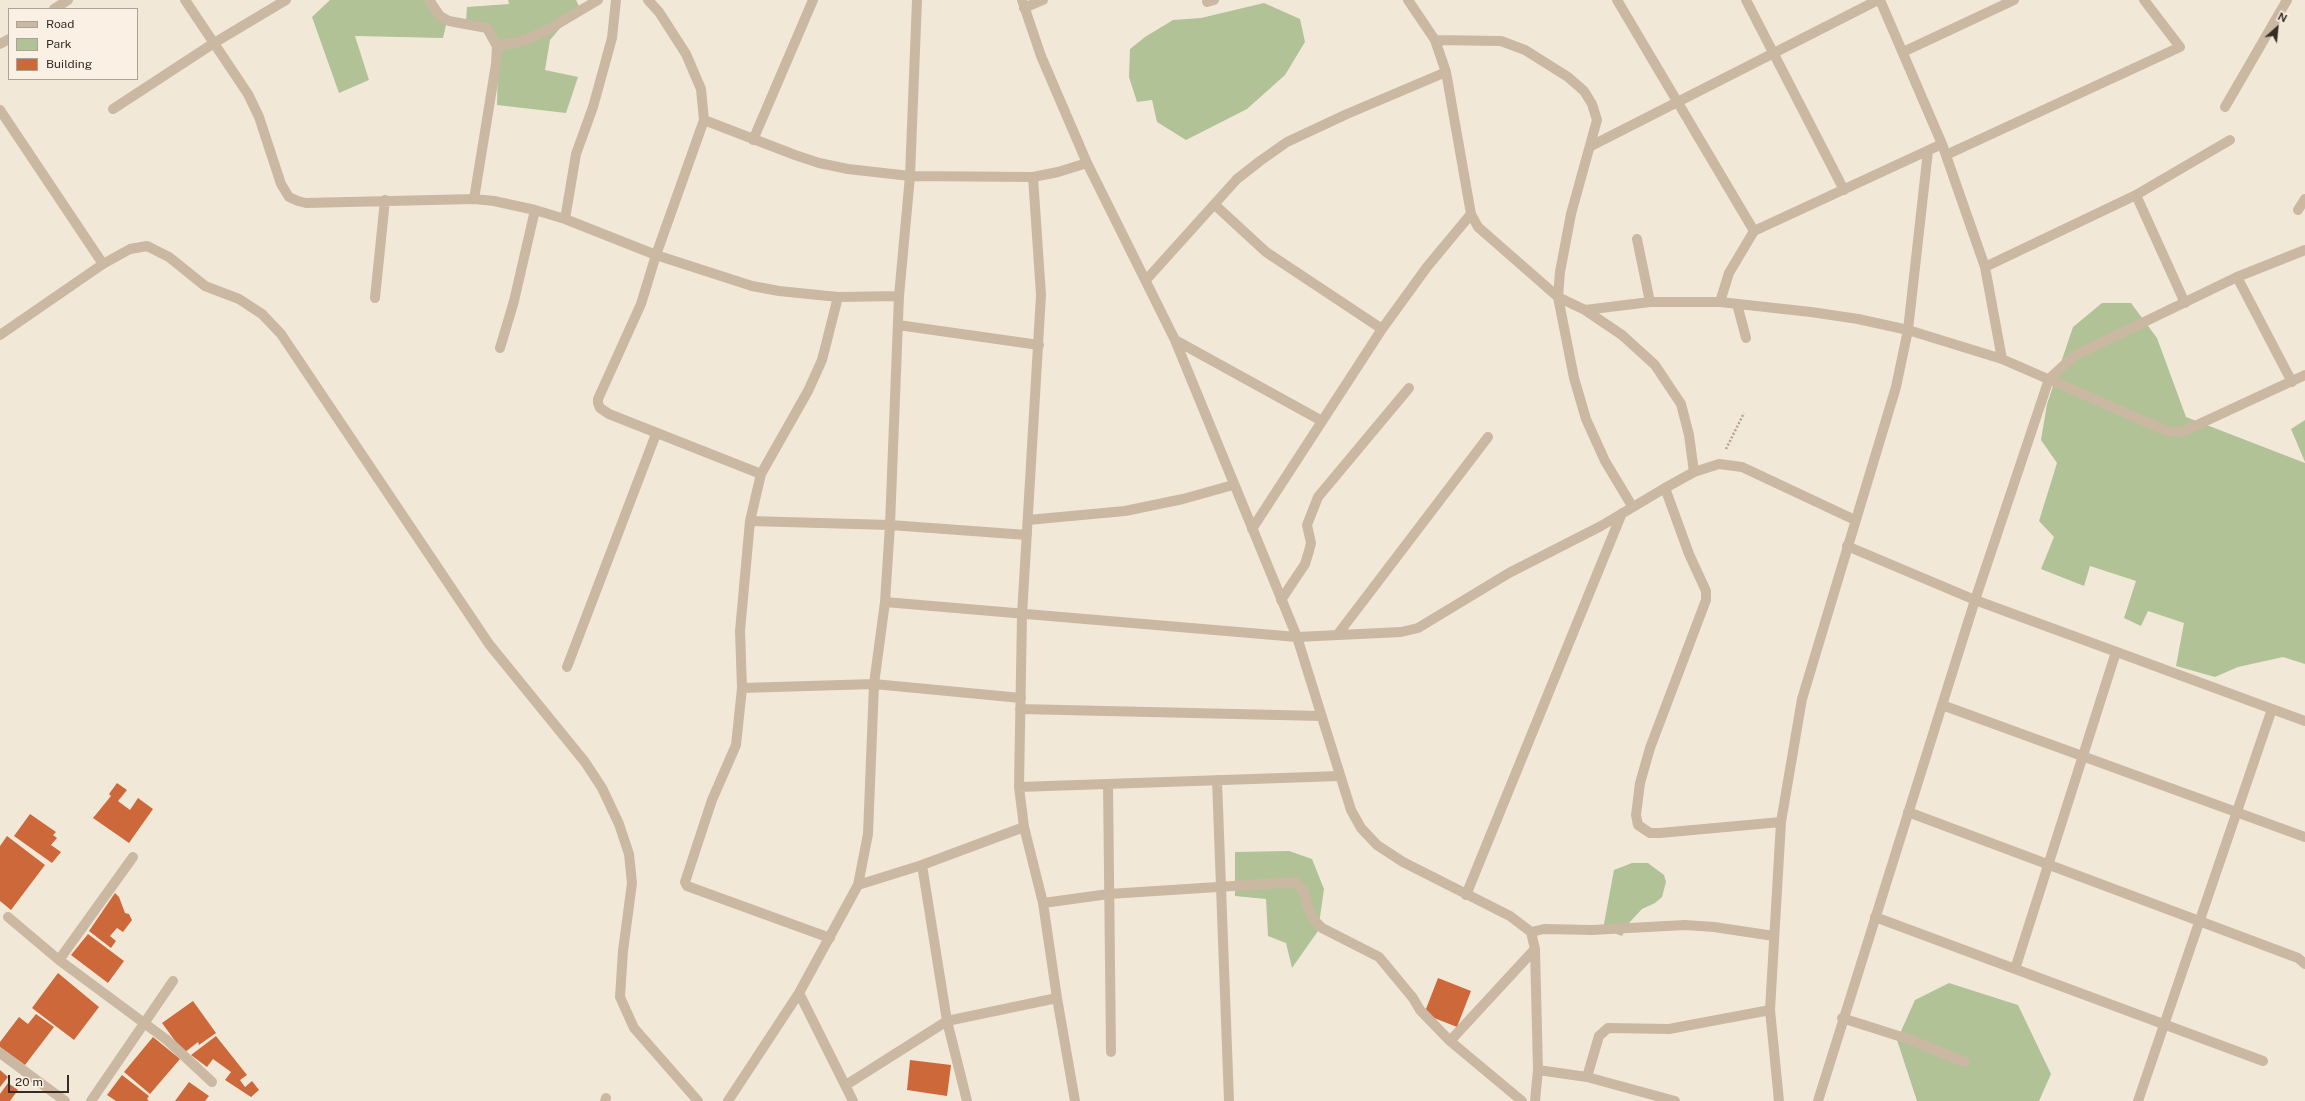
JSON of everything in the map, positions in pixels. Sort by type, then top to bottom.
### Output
[{"type":"street","points":[[56,8],[68,0]]},
{"type":"street","points":[[185,0],[248,94],[259,117],[281,184],[289,197],[306,203],[474,199],[535,210],[565,219],[656,255],[752,286],[778,291],[838,297],[899,296]]},
{"type":"street","points":[[113,109],[214,43],[286,0]]},
{"type":"street","points":[[429,0],[440,16],[449,21],[487,28],[497,46],[496,64],[474,199]]},
{"type":"street","points":[[497,46],[522,41],[544,32],[598,0]]},
{"type":"street","points":[[565,219],[576,154],[593,107],[612,38],[616,0]]},
{"type":"street","points":[[648,0],[659,12],[686,54],[701,89],[704,120],[656,255],[641,304],[598,399],[600,408],[605,412],[656,434],[761,474]]},
{"type":"street","points":[[753,140],[813,0]]},
{"type":"street","points":[[728,1101],[799,993],[858,885],[868,834],[874,684],[885,602],[890,525],[899,296],[910,176],[918,0]]},
{"type":"street","points":[[1043,0],[1023,4],[1041,56],[1107,206],[1176,340],[1233,485],[1297,637],[1351,810],[1361,828],[1377,845],[1403,862],[1510,916],[1531,932],[1535,949],[1538,1070],[1535,1101]]},
{"type":"street","points":[[1408,0],[1435,40],[1446,72],[1471,214],[1478,227],[1491,240],[1558,296],[1585,310],[1622,335],[1642,351],[1668,381],[1681,404],[1689,435],[1694,472]]},
{"type":"street","points":[[1617,0],[1754,231]]},
{"type":"street","points":[[1746,0],[1844,190]]},
{"type":"street","points":[[1591,146],[1879,0],[1942,144],[1985,267],[2002,359]]},
{"type":"street","points":[[1903,52],[2014,0]]},
{"type":"street","points":[[2225,107],[2287,0]]},
{"type":"street","points":[[1946,155],[2180,47],[2148,2]]},
{"type":"street","points":[[1435,40],[1500,41],[1525,50],[1568,77],[1584,91],[1592,104],[1597,120],[1571,214],[1560,272],[1558,296],[1574,378],[1586,419],[1605,461],[1632,506]]},
{"type":"street","points":[[1146,280],[1237,179],[1288,142],[1347,114],[1446,72]]},
{"type":"street","points":[[0,110],[103,264]]},
{"type":"street","points":[[704,120],[753,140],[819,163],[910,176],[1033,177],[1058,172],[1087,163]]},
{"type":"street","points":[[1985,267],[2136,195],[2230,140]]},
{"type":"street","points":[[1720,302],[1729,273],[1754,231],[1942,144]]},
{"type":"street","points":[[1779,1101],[1770,1010],[1781,822],[1802,699],[1896,387],[1908,330],[1928,151]]},
{"type":"street","points":[[1033,177],[1041,295],[1022,615],[1019,787],[1024,827],[1043,903],[1057,998],[1075,1101]]},
{"type":"street","points":[[2136,195],[2185,303]]},
{"type":"street","points":[[2298,210],[2305,199]]},
{"type":"street","points":[[375,298],[385,200]]},
{"type":"street","points":[[1215,205],[1266,252],[1382,329]]},
{"type":"street","points":[[500,348],[514,301],[535,210]]},
{"type":"street","points":[[1252,529],[1382,329],[1427,267],[1471,214]]},
{"type":"street","points":[[1637,239],[1650,302]]},
{"type":"street","points":[[0,335],[103,264],[130,248],[147,246],[169,257],[205,286],[239,299],[262,314],[281,334],[489,644],[585,762],[602,788],[619,824],[629,854],[632,883],[623,951],[620,997],[634,1028],[698,1101]]},
{"type":"street","points":[[1818,1101],[1842,1018],[1875,918],[1974,600],[2049,379],[2074,356],[2237,277],[2305,250]]},
{"type":"street","points":[[2237,277],[2292,382]]},
{"type":"street","points":[[830,938],[687,886],[686,876],[707,814],[736,745],[742,688],[740,631],[750,521],[761,474],[808,391],[819,366],[828,342],[838,297]]},
{"type":"street","points":[[1585,310],[1650,302],[1720,302],[1811,312],[1908,330],[2002,359],[2149,425],[2166,431],[2182,432],[2305,375]]},
{"type":"street","points":[[1737,304],[1746,338]]},
{"type":"street","points":[[898,325],[1039,345]]},
{"type":"street","points":[[1176,340],[1322,421]]},
{"type":"street","points":[[1281,600],[1305,564],[1310,551],[1311,543],[1307,525],[1318,497],[1409,388]]},
{"type":"street","points":[[567,667],[656,434]]},
{"type":"street","points":[[1338,634],[1488,437]]},
{"type":"street","points":[[885,602],[1022,615],[1297,637],[1338,634],[1393,633],[1418,628],[1509,573],[1601,526],[1632,506],[1694,472],[1718,464],[1742,467],[1856,520]]},
{"type":"street","points":[[1028,520],[1125,511],[1183,499],[1233,485]]},
{"type":"street","points":[[1665,488],[1689,554],[1706,591],[1706,600],[1650,748],[1640,783],[1636,815],[1638,825],[1650,833],[1660,833],[1781,822]]},
{"type":"street","points":[[1466,895],[1622,513]]},
{"type":"street","points":[[750,521],[890,525],[1027,535]]},
{"type":"street","points":[[1847,546],[1974,600],[2305,721]]},
{"type":"street","points":[[2015,969],[2116,652]]},
{"type":"street","points":[[742,688],[874,684],[1021,698]]},
{"type":"street","points":[[1942,705],[2305,837]]},
{"type":"street","points":[[1020,709],[1321,716]]},
{"type":"street","points":[[2138,1101],[2272,709]]},
{"type":"street","points":[[1019,787],[1340,776]]},
{"type":"street","points":[[1217,780],[1229,1101]]},
{"type":"street","points":[[1108,784],[1111,1052]]},
{"type":"street","points":[[1908,812],[2298,958],[2305,964]]},
{"type":"street","points":[[858,885],[922,865],[1024,827]]},
{"type":"street","points":[[59,960],[133,857]]},
{"type":"street","points":[[922,865],[947,1021],[966,1101]]},
{"type":"street","points":[[1043,903],[1109,894],[1295,882],[1304,891],[1308,908],[1315,921],[1322,928],[1379,957],[1413,998],[1420,1010],[1450,1041],[1522,1101]]},
{"type":"street","points":[[8,918],[59,960],[143,1024],[167,1040],[212,1082]]},
{"type":"street","points":[[1875,918],[2263,1061]]},
{"type":"street","points":[[1531,932],[1544,929],[1592,930],[1685,925],[1714,926],[1774,936]]},
{"type":"street","points":[[1450,1041],[1535,949]]},
{"type":"street","points":[[91,1101],[173,981]]},
{"type":"street","points":[[799,993],[853,1101]]},
{"type":"street","points":[[846,1085],[947,1021],[1057,998]]},
{"type":"street","points":[[1587,1077],[1599,1036],[1608,1028],[1669,1029],[1770,1010]]},
{"type":"street","points":[[1842,1018],[1908,1039],[1965,1062]]},
{"type":"street","points":[[0,1053],[65,1101]]},
{"type":"street","points":[[1538,1070],[1587,1077],[1675,1101]]},
{"type":"path","points":[[1718,464],[1744,413]]},
{"type":"green space","points":[[330,0],[435,0],[447,21],[443,38],[355,36],[369,80],[339,93],[312,17]]},
{"type":"green space","points":[[508,0],[576,0],[579,6],[550,40],[545,70],[578,77],[566,113],[497,105],[498,69],[487,30],[466,20],[467,7],[509,4]]},
{"type":"green space","points":[[1264,3],[1300,19],[1305,42],[1285,75],[1247,109],[1186,140],[1157,122],[1152,100],[1137,102],[1129,77],[1130,49],[1145,37],[1173,20],[1201,18]]},
{"type":"green space","points":[[2102,303],[2131,303],[2157,338],[2186,417],[2305,463],[2305,664],[2283,657],[2238,667],[2215,677],[2176,666],[2184,623],[2148,611],[2141,626],[2124,618],[2136,581],[2090,566],[2084,586],[2041,569],[2054,537],[2039,521],[2057,463],[2041,440],[2047,404],[2073,327]]},
{"type":"green space","points":[[2305,420],[2305,462],[2291,429]]},
{"type":"green space","points":[[1289,851],[1312,859],[1324,889],[1318,931],[1292,968],[1286,943],[1268,936],[1266,899],[1235,896],[1235,852]]},
{"type":"green space","points":[[1632,863],[1648,863],[1664,875],[1666,882],[1662,897],[1655,903],[1642,909],[1629,923],[1622,936],[1603,929],[1614,870]]},
{"type":"green space","points":[[1949,983],[2018,1005],[2051,1074],[2039,1101],[1917,1101],[1897,1040],[1915,1000]]},
{"type":"building","points":[[117,783],[127,790],[118,801],[130,810],[138,798],[153,809],[129,843],[93,818],[111,796],[109,794]]},
{"type":"building","points":[[30,814],[56,832],[53,835],[57,838],[51,845],[61,852],[52,863],[14,836]]},
{"type":"building","points":[[7,836],[45,865],[11,910],[0,901],[0,846]]},
{"type":"building","points":[[115,893],[119,897],[125,913],[129,914],[132,920],[123,932],[117,928],[110,936],[116,941],[111,948],[89,931]]},
{"type":"building","points":[[88,934],[124,961],[108,983],[71,955]]},
{"type":"building","points":[[58,973],[99,1007],[74,1040],[32,1008]]},
{"type":"building","points":[[1438,978],[1471,991],[1457,1027],[1424,1014]]},
{"type":"building","points":[[193,1001],[216,1033],[199,1045],[198,1042],[184,1053],[162,1023]]},
{"type":"building","points":[[36,1014],[54,1027],[25,1065],[0,1047],[0,1042],[19,1017],[28,1024]]},
{"type":"building","points":[[216,1036],[247,1075],[240,1080],[245,1087],[252,1081],[259,1090],[251,1097],[225,1080],[231,1072],[213,1059],[207,1067],[191,1055]]},
{"type":"building","points":[[153,1037],[180,1059],[150,1094],[124,1072]]},
{"type":"building","points":[[910,1060],[951,1065],[947,1096],[907,1090]]},
{"type":"building","points":[[0,1070],[8,1077],[0,1087]]},
{"type":"building","points":[[122,1075],[149,1096],[147,1099],[149,1101],[116,1101],[107,1095]]},
{"type":"building","points":[[189,1082],[209,1096],[205,1101],[175,1101]]},
{"type":"building","points":[[8,1083],[18,1090],[10,1101],[0,1101],[0,1094]]}]
